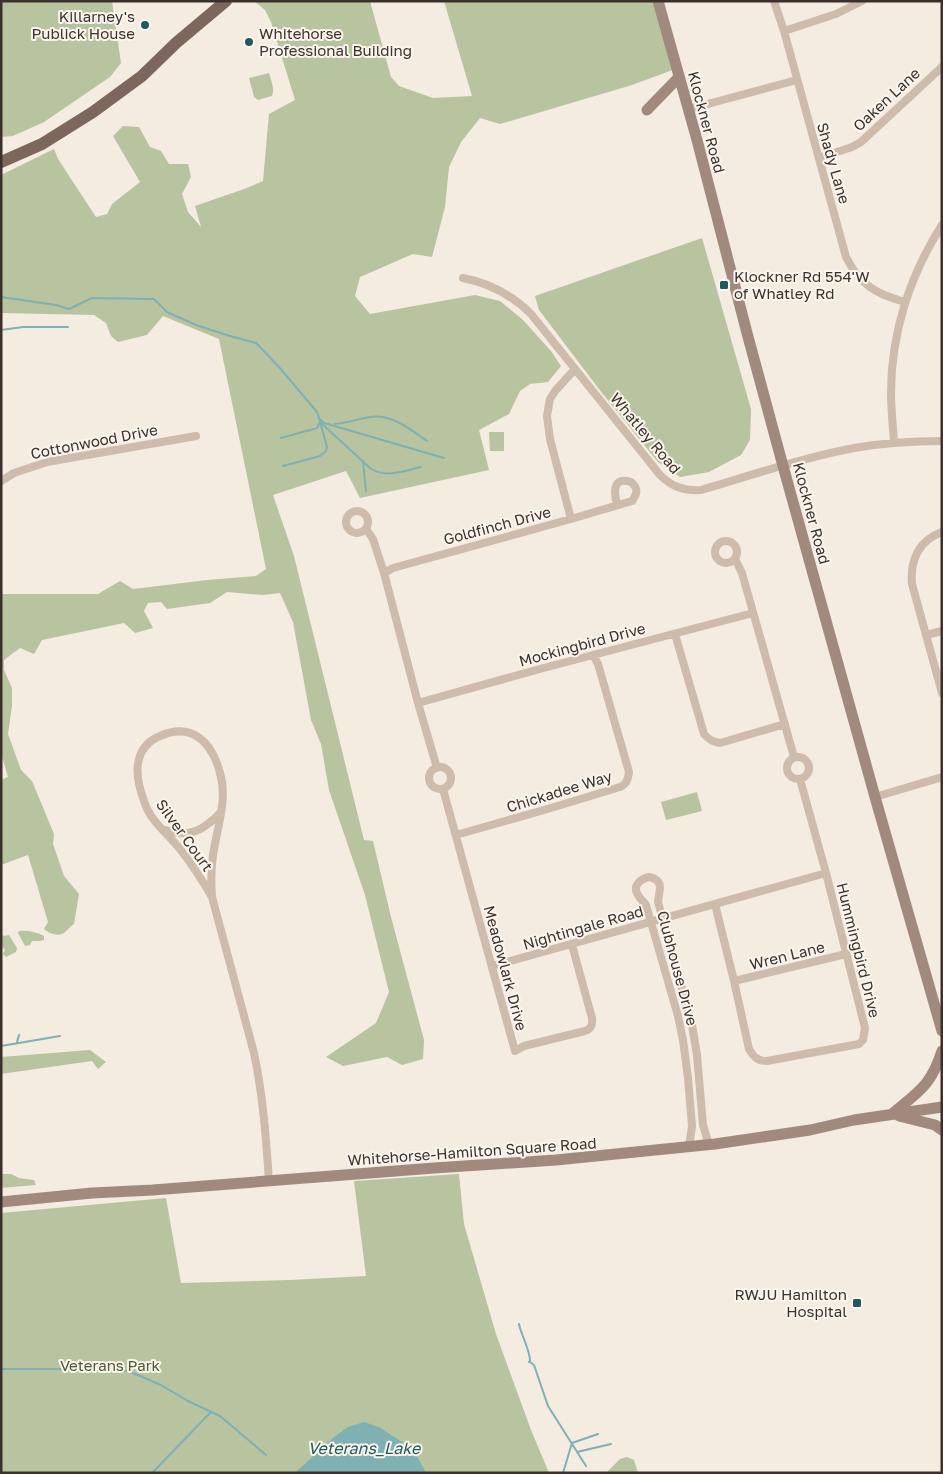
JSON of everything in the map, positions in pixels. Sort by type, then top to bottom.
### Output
[{"type":"main road","points":[[1,162],[42,144],[118,95],[226,1]]},
{"type":"main road","name":"Klockner Road","points":[[658,1],[680,77],[783,466],[942,1031]]},
{"type":"main road","points":[[647,110],[680,77]]},
{"type":"main road","points":[[892,1114],[920,1092],[929,1081],[942,1051]]},
{"type":"main road","name":"Whitehorse-Hamilton Square Road","points":[[1,1202],[92,1193],[556,1160],[709,1145],[942,1107]]},
{"type":"main road","points":[[892,1114],[934,1125],[942,1130]]},
{"type":"street","name":"Shady Lane","points":[[774,1],[784,31],[846,257],[862,281],[870,288],[905,302]]},
{"type":"street","points":[[784,31],[836,14],[862,1]]},
{"type":"street","name":"Oaken Lane","points":[[819,158],[861,142],[942,67]]},
{"type":"street","points":[[688,109],[797,80]]},
{"type":"street","points":[[894,443],[891,392],[898,329],[905,302],[922,259],[942,225]]},
{"type":"street","name":"Whatley Road","points":[[462,278],[483,283],[504,292],[522,305],[660,475],[667,483],[675,487],[701,490],[846,450],[894,443],[942,441]]},
{"type":"street","points":[[571,519],[550,439],[547,416],[550,399],[575,370]]},
{"type":"street","name":"Cottonwood Drive","points":[[1,481],[14,473],[47,462],[196,436]]},
{"type":"street","name":"Goldfinch Drive","points":[[384,573],[394,568],[617,505]]},
{"type":"street","name":"Meadowlark Drive","points":[[366,529],[373,539],[384,573],[437,768]]},
{"type":"street","points":[[942,532],[932,536],[919,548],[912,565],[912,584],[942,693]]},
{"type":"street","name":"Hummingbird Drive","points":[[735,559],[742,574],[794,757]]},
{"type":"street","name":"Mockingbird Drive","points":[[418,703],[753,613]]},
{"type":"street","points":[[926,635],[942,631]]},
{"type":"street","points":[[676,634],[704,734],[707,738],[711,741],[720,742],[785,724]]},
{"type":"street","name":"Chickadee Way","points":[[456,835],[551,808],[625,784],[629,772],[598,664],[593,655]]},
{"type":"street","name":"Silver Court","points":[[212,896],[190,862],[148,813],[144,802],[137,771],[139,757],[146,744],[168,732],[186,731],[194,734],[208,746],[217,763],[222,784],[223,802],[213,855],[212,896],[259,1077],[269,1181]]},
{"type":"street","name":"Hummingbird Drive","points":[[794,757],[801,757],[808,765],[808,772],[803,778],[792,778],[787,772],[788,762],[794,757]]},
{"type":"street","name":"Meadowlark Drive","points":[[441,767],[447,770],[451,776],[448,785],[443,789],[436,788],[430,781],[432,771],[437,768],[441,767]]},
{"type":"street","points":[[875,797],[942,778]]},
{"type":"street","name":"Hummingbird Drive","points":[[715,904],[749,1049],[754,1056],[760,1061],[766,1061],[859,1044],[863,1040],[865,1028],[800,779]]},
{"type":"street","name":"Meadowlark Drive","points":[[443,789],[515,1051],[524,1046],[585,1031],[592,1026],[592,1018],[572,945]]},
{"type":"street","points":[[163,830],[180,834],[198,831],[205,828],[220,813]]},
{"type":"street","name":"Nightingale Road","points":[[492,966],[826,873]]},
{"type":"street","name":"Clubhouse Drive","points":[[689,1147],[692,1126],[690,1097],[678,1016],[652,922],[646,905],[636,892],[636,886],[644,878],[653,878],[660,886],[658,902],[689,1015],[698,1067],[704,1125],[709,1145]]},
{"type":"street","name":"Wren Lane","points":[[734,981],[846,954]]},
{"type":"street","points":[[686,1068],[698,1067]]},
{"type":"street","points":[[690,1097],[701,1095]]},
{"type":"green space","points":[[1,1],[112,1],[121,63],[110,77],[44,122],[13,136],[1,137]]},
{"type":"green space","points":[[254,1],[370,1],[391,77],[399,86],[433,98],[472,96],[444,1],[659,1],[678,68],[632,85],[500,124],[480,118],[461,142],[449,167],[445,207],[432,257],[413,254],[360,277],[355,296],[370,314],[475,295],[500,301],[523,320],[551,351],[561,366],[548,382],[530,384],[520,391],[509,414],[479,430],[489,470],[360,498],[346,471],[273,495],[294,556],[364,840],[373,841],[424,1040],[423,1059],[402,1065],[387,1057],[343,1066],[326,1057],[376,1023],[389,992],[365,895],[329,790],[321,744],[311,720],[293,622],[280,593],[263,595],[227,592],[210,603],[167,609],[161,602],[148,603],[144,611],[153,628],[135,633],[124,623],[42,640],[34,654],[20,648],[4,660],[4,670],[12,688],[12,706],[8,734],[21,770],[32,781],[54,834],[53,844],[64,876],[79,894],[74,924],[59,935],[44,929],[48,922],[28,855],[1,865],[1,780],[8,777],[1,753],[1,594],[98,594],[120,581],[133,589],[256,576],[266,569],[219,339],[163,316],[147,335],[118,342],[111,336],[106,323],[94,315],[1,313],[1,175],[54,149],[58,159],[96,217],[107,214],[112,204],[140,182],[113,136],[123,126],[139,127],[150,147],[161,151],[169,164],[188,164],[191,177],[182,194],[188,212],[201,227],[195,206],[263,181],[269,114],[295,100],[271,22],[265,10]]},
{"type":"green space","points":[[269,73],[273,87],[272,96],[258,100],[254,97],[249,78]]},
{"type":"green space","points":[[702,238],[751,409],[750,440],[741,455],[709,472],[680,477],[658,462],[602,393],[539,310],[535,296]]},
{"type":"green space","points":[[489,432],[504,432],[504,451],[490,451]]},
{"type":"green space","points":[[697,792],[702,811],[666,820],[661,802]]},
{"type":"green space","points":[[19,931],[38,933],[44,936],[44,940],[32,941],[30,945],[25,946],[18,933]]},
{"type":"green space","points":[[1,934],[4,936],[9,935],[17,948],[16,952],[6,957],[3,954],[5,950],[1,945]]},
{"type":"green space","points":[[90,1050],[106,1062],[98,1069],[92,1061],[1,1074],[1,1057]]},
{"type":"green space","points":[[1,1174],[11,1174],[19,1178],[34,1180],[36,1185],[1,1188]]},
{"type":"green space","name":"Veterans Park","points":[[459,1174],[464,1224],[496,1334],[549,1473],[1,1473],[1,1213],[166,1198],[181,1283],[366,1276],[354,1181]]},
{"type":"green space","points":[[627,1457],[634,1460],[638,1473],[606,1473],[620,1459]]},
{"type":"water","name":"Veterans_Lake","points":[[364,1422],[379,1427],[402,1442],[418,1458],[426,1473],[295,1473],[334,1437],[348,1427]]},
{"type":"waterway","points":[[1,297],[56,305],[69,309],[92,298],[154,299],[167,312],[196,325],[256,343],[317,412],[327,447],[326,451],[320,456],[283,466]]},
{"type":"waterway","points":[[1,330],[23,327],[68,327]]},
{"type":"waterway","points":[[335,424],[378,416],[400,423],[427,441]]},
{"type":"waterway","points":[[320,419],[324,423],[444,458]]},
{"type":"waterway","points":[[281,438],[317,428],[320,422],[371,469],[377,472],[402,472],[421,467]]},
{"type":"waterway","points":[[363,461],[366,491]]},
{"type":"waterway","points":[[17,1042],[19,1035]]},
{"type":"waterway","points":[[1,1046],[60,1036]]},
{"type":"waterway","points":[[519,1324],[529,1353],[530,1362]]},
{"type":"waterway","points":[[529,1362],[534,1365],[548,1406],[586,1466]]},
{"type":"waterway","points":[[1,1369],[83,1369],[110,1366],[133,1373],[161,1385],[188,1401],[220,1416],[266,1455]]},
{"type":"waterway","points":[[152,1473],[211,1412]]},
{"type":"waterway","points":[[563,1473],[572,1443],[598,1434]]},
{"type":"waterway","points":[[577,1452],[611,1444]]},
{"type":"place","name":"Killarney's Publick House","points":[[145,25]]},
{"type":"place","name":"Whitehorse Professional Building","points":[[249,42]]},
{"type":"place","name":"Klockner Rd 554'W of Whatley Rd","points":[[724,285]]},
{"type":"place","name":"RWJU Hamilton Hospital","points":[[857,1303]]}]
